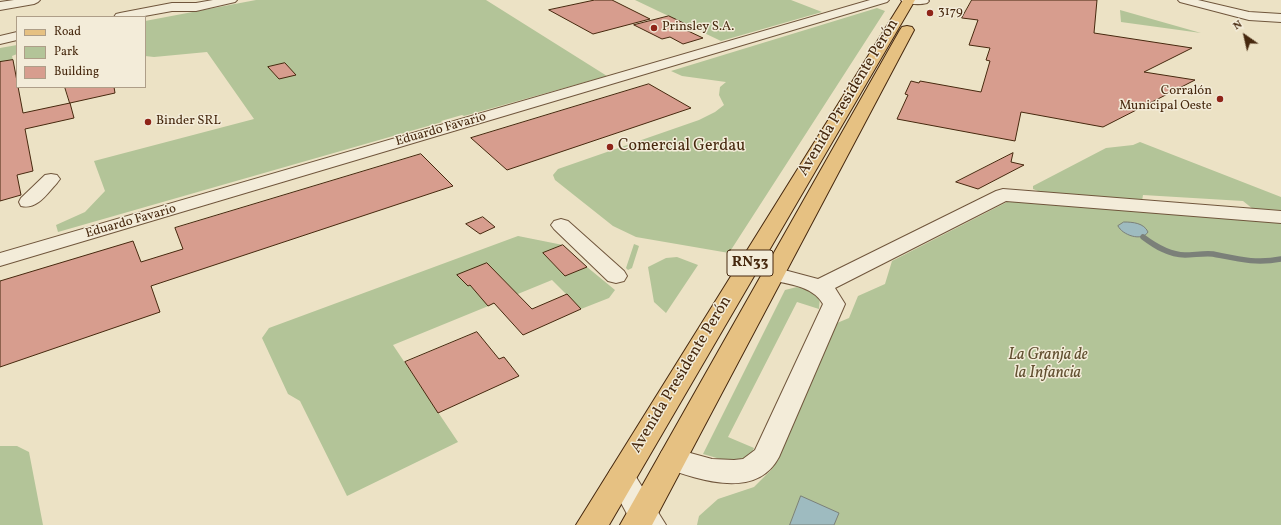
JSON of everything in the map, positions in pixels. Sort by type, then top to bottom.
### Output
[{"type":"main road","name":"Avenida Presidente Perón","points":[[643,522],[672,459],[773,274],[914,0]]},
{"type":"main road","name":"Avenida Presidente Perón","points":[[592,525],[914,0]]},
{"type":"street","points":[[0,6],[34,0]]},
{"type":"street","points":[[125,16],[193,3],[232,0]]},
{"type":"street","name":"Eduardo Favario","points":[[0,260],[883,0]]},
{"type":"street","points":[[1184,0],[1249,16],[1281,18]]},
{"type":"street","points":[[0,40],[16,36]]},
{"type":"street","points":[[28,202],[51,179]]},
{"type":"street","points":[[820,287],[1004,194],[1281,217]]},
{"type":"street","points":[[561,225],[616,276]]},
{"type":"street","points":[[672,459],[710,470],[731,472],[752,467],[766,457],[834,304],[832,297],[820,287],[773,274]]},
{"type":"street","points":[[621,477],[633,496],[643,522]]},
{"type":"green space","points":[[256,0],[486,0],[607,76],[464,116],[462,115],[58,232],[56,225],[85,212],[105,191],[94,161],[254,119],[207,52],[154,57],[146,56],[146,21]]},
{"type":"green space","points":[[635,0],[791,0],[822,12],[721,41]]},
{"type":"green space","points":[[877,8],[885,11],[729,253],[636,237],[613,226],[555,180],[553,175],[558,169],[699,120],[715,112],[724,105],[719,95],[720,87],[726,82],[682,76],[671,71]]},
{"type":"green space","points":[[1120,10],[1201,33],[1121,22]]},
{"type":"green space","points":[[16,45],[16,54],[12,56],[13,60],[0,62],[0,48]]},
{"type":"green space","points":[[1140,142],[1281,197],[1281,210],[1253,209],[1243,201],[1143,195],[1142,201],[1046,194],[1033,189],[1033,186],[1106,148],[1133,145]]},
{"type":"green space","name":"La Granja de la Infancia","points":[[1009,201],[1281,221],[1281,525],[697,525],[699,516],[718,499],[754,487],[772,469],[837,323],[849,318],[858,296],[885,284],[892,261]]},
{"type":"green space","points":[[518,236],[563,245],[543,253],[565,276],[587,267],[615,290],[609,298],[581,309],[552,280],[393,345],[458,442],[347,496],[300,401],[288,394],[262,338],[269,328]]},
{"type":"green space","points":[[634,244],[639,246],[632,268],[628,270],[626,268]]},
{"type":"green space","points":[[677,257],[698,265],[666,313],[654,302],[648,267],[666,258]]},
{"type":"green space","points":[[797,287],[813,290],[820,297],[819,309],[797,302],[728,437],[754,448],[749,459],[734,463],[703,454],[785,290]]},
{"type":"green space","points":[[0,446],[17,446],[29,452],[43,525],[0,525]]},
{"type":"water","points":[[1124,222],[1141,225],[1148,232],[1141,237],[1132,236],[1124,232],[1118,226]]},
{"type":"water","points":[[801,496],[839,513],[834,525],[790,525]]},
{"type":"building","points":[[595,0],[612,0],[650,19],[593,34],[549,10]]},
{"type":"building","points":[[972,0],[1097,0],[1094,33],[1192,48],[1144,72],[1195,80],[1103,127],[1021,112],[1015,141],[897,119],[908,95],[905,94],[911,81],[919,83],[920,81],[981,92],[990,61],[986,60],[990,48],[969,45],[978,20],[962,18]]},
{"type":"building","points":[[669,16],[694,28],[686,30],[703,38],[683,44],[670,37],[662,39],[634,25]]},
{"type":"building","points":[[13,60],[16,76],[16,88],[18,88],[23,113],[70,103],[74,118],[25,129],[33,171],[17,175],[21,195],[0,201],[0,62]]},
{"type":"building","points":[[285,63],[296,75],[279,79],[268,67]]},
{"type":"building","points":[[649,84],[691,108],[507,170],[471,138]]},
{"type":"building","points":[[65,88],[114,88],[115,93],[70,103]]},
{"type":"building","points":[[1013,153],[1011,162],[1024,165],[978,189],[956,182]]},
{"type":"building","points":[[421,154],[453,186],[151,286],[160,312],[0,367],[0,281],[133,241],[141,262],[183,249],[175,228]]},
{"type":"building","points":[[483,217],[495,227],[480,234],[466,224]]},
{"type":"building","points":[[563,245],[587,267],[565,276],[543,253]]},
{"type":"building","points":[[487,263],[532,309],[567,294],[581,309],[523,335],[494,303],[488,306],[470,285],[468,286],[457,275]]},
{"type":"building","points":[[477,332],[499,359],[504,357],[519,376],[438,413],[405,362]]},
{"type":"waterway","points":[[1143,237],[1152,244],[1179,255],[1213,254],[1255,261],[1281,259]]},
{"type":"place","name":"3179","points":[[930,13]]},
{"type":"place","name":"Prinsley S.A.","points":[[654,28]]},
{"type":"place","name":"Corralón Municipal Oeste","points":[[1220,99]]},
{"type":"place","name":"Binder SRL","points":[[148,122]]},
{"type":"place","name":"Comercial Gerdau","points":[[610,147]]}]
